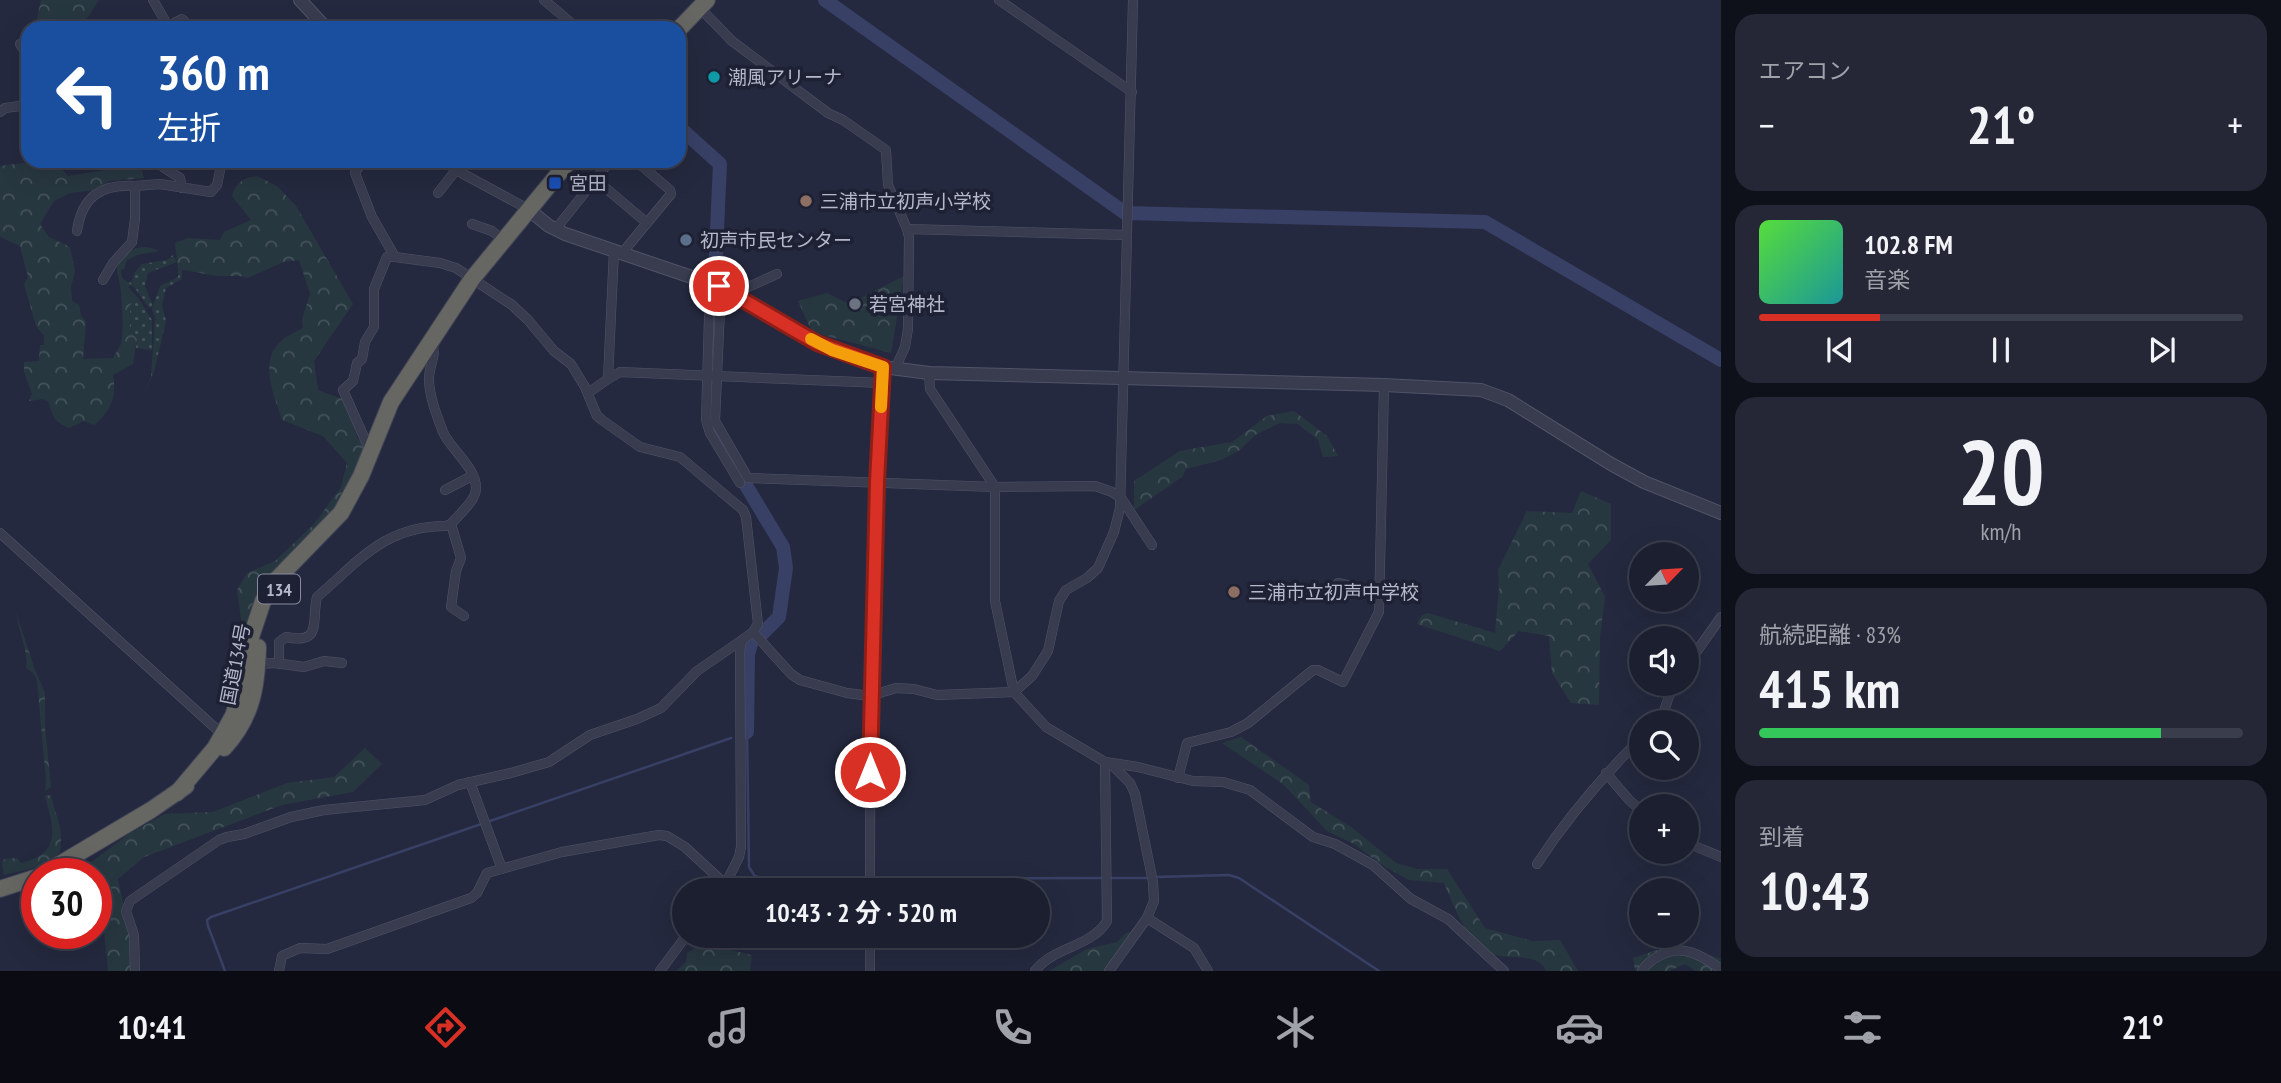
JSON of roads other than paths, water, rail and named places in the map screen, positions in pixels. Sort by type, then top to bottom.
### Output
[{"type":"highway","points":[[686,22],[703,4]]},
{"type":"highway","name":"国道134号","points":[[70,858],[177,793],[221,743],[243,685],[251,637],[263,601],[276,580],[322,536],[341,513],[361,475],[391,402],[472,279],[563,168]]},
{"type":"highway","name":"国道134号","points":[[258,670],[261,628],[272,600],[289,578],[327,545],[359,502],[400,390]]},
{"type":"highway","points":[[221,743],[238,724],[258,670],[251,670],[241,703],[233,716]]},
{"type":"highway","points":[[4,890],[21,883]]},
{"type":"street","points":[[153,0],[164,21]]},
{"type":"street","points":[[300,0],[320,21]]},
{"type":"street","points":[[544,0],[569,21]]},
{"type":"street","points":[[999,0],[1132,92]]},
{"type":"street","points":[[753,632],[784,667],[800,680],[847,693],[870,696],[896,688],[937,695],[1014,692],[1032,676],[1048,651],[1059,601],[1066,590],[1098,568],[1114,532],[1121,498],[1133,0]]},
{"type":"street","points":[[703,4],[733,41],[828,113],[883,146],[887,156],[888,185],[907,229],[908,329],[905,347],[889,368],[882,383],[870,696],[870,878]]},
{"type":"street","points":[[0,112],[5,108],[21,106]]},
{"type":"street","points":[[165,168],[180,178],[183,188]]},
{"type":"street","points":[[77,231],[82,206],[102,191],[119,185],[160,184],[211,192],[217,185],[221,168]]},
{"type":"street","points":[[358,168],[355,173],[372,217],[395,257]]},
{"type":"street","points":[[454,168],[514,200],[555,230],[735,293],[817,343],[889,368],[929,373],[1468,388],[1494,394],[1528,411],[1633,476],[1671,495],[1721,513]]},
{"type":"street","points":[[555,230],[604,168]]},
{"type":"street","points":[[608,379],[619,251],[671,194],[644,168]]},
{"type":"street","points":[[438,193],[456,170]]},
{"type":"street","points":[[595,179],[647,223]]},
{"type":"street","points":[[103,280],[113,263],[132,242],[135,186]]},
{"type":"street","points":[[472,224],[492,231],[503,240]]},
{"type":"street","points":[[907,229],[1127,234]]},
{"type":"street","points":[[135,971],[134,935],[126,911],[130,901],[219,840],[309,813],[425,800],[458,785],[549,762],[590,735],[661,708],[697,671],[753,632],[758,618],[746,517],[737,504],[680,457],[634,444],[597,416],[588,393],[571,364],[549,346],[522,313],[456,268],[440,263],[387,257],[381,268],[374,289],[374,327],[365,342],[362,359],[357,363],[353,381],[343,390],[367,444],[371,447]]},
{"type":"street","points":[[735,293],[777,274]]},
{"type":"street","points":[[715,285],[712,376],[715,421],[744,480]]},
{"type":"street","points":[[279,664],[279,642],[286,637],[302,640],[308,637],[315,623],[317,597],[379,544],[409,529],[451,524],[474,497],[476,488],[472,476],[444,434],[434,403],[429,381],[429,371],[435,357],[432,340]]},
{"type":"street","points":[[588,393],[620,372],[882,383]]},
{"type":"street","points":[[929,373],[930,389],[995,487],[995,601],[1014,692],[1046,727],[1108,763],[1130,783],[1135,794],[1153,882],[1154,901],[1147,919],[1109,971]]},
{"type":"street","points":[[1178,778],[1187,743],[1231,732],[1248,723],[1313,670],[1343,682],[1379,612],[1384,385]]},
{"type":"street","points":[[444,490],[472,476]]},
{"type":"street","points":[[724,493],[744,480],[995,487],[1096,486],[1121,498],[1152,545]]},
{"type":"street","points":[[451,524],[461,558],[456,571],[451,607],[464,616]]},
{"type":"street","points":[[0,533],[221,743]]},
{"type":"street","points":[[1338,583],[1379,592]]},
{"type":"street","points":[[1699,648],[1721,617]]},
{"type":"street","points":[[728,878],[741,847],[740,650],[743,640]]},
{"type":"street","points":[[258,670],[279,664],[304,667],[324,661],[342,663]]},
{"type":"street","points":[[1537,864],[1558,832],[1606,773],[1629,750]]},
{"type":"street","points":[[1108,763],[1138,767],[1193,781],[1223,782],[1250,790],[1313,837],[1335,844],[1373,865],[1411,899],[1448,919],[1504,971]]},
{"type":"street","points":[[1035,971],[1043,962],[1104,926],[1107,921],[1108,763]]},
{"type":"street","points":[[1606,773],[1629,801]]},
{"type":"street","points":[[470,782],[502,869]]},
{"type":"street","points":[[279,971],[282,956],[300,948],[327,950],[471,898],[477,893],[487,873],[562,852],[659,835],[667,836],[685,847],[714,878]]},
{"type":"street","points":[[1699,848],[1721,858]]},
{"type":"street","points":[[1147,919],[1194,948],[1208,971]]},
{"type":"street","points":[[660,971],[677,948]]},
{"type":"street","points":[[870,948],[870,971]]},
{"type":"street","points":[[1642,971],[1657,957],[1680,950],[1702,956],[1721,969]]},
{"type":"street","points":[[1721,960],[1721,969]]},
{"type":"waterway","points":[[825,0],[1125,213],[1485,222],[1721,360]]},
{"type":"waterway","points":[[686,133],[720,164],[712,340]]},
{"type":"waterway","points":[[711,427],[783,547],[786,568],[779,617],[761,635]]},
{"type":"waterway","points":[[747,732],[748,654],[751,644]]},
{"type":"waterway","points":[[745,733],[747,732],[749,867],[754,875],[762,879],[1103,878]]},
{"type":"waterway","points":[[225,971],[208,926],[207,920],[211,917],[731,738]]},
{"type":"waterway","points":[[1155,877],[1229,875],[1239,878],[1379,971]]},
{"type":"waterway","points":[[1110,878],[1149,878]]},
{"type":"place","name":"潮風アリーナ","points":[[714,77]]},
{"type":"place","name":"宮田","points":[[555,183]]},
{"type":"place","name":"三浦市立初声小学校","points":[[806,201]]},
{"type":"place","name":"初声市民センター","points":[[686,240]]},
{"type":"place","name":"若宮神社","points":[[855,304]]},
{"type":"place","name":"三浦市立初声中学校","points":[[1234,592]]}]
